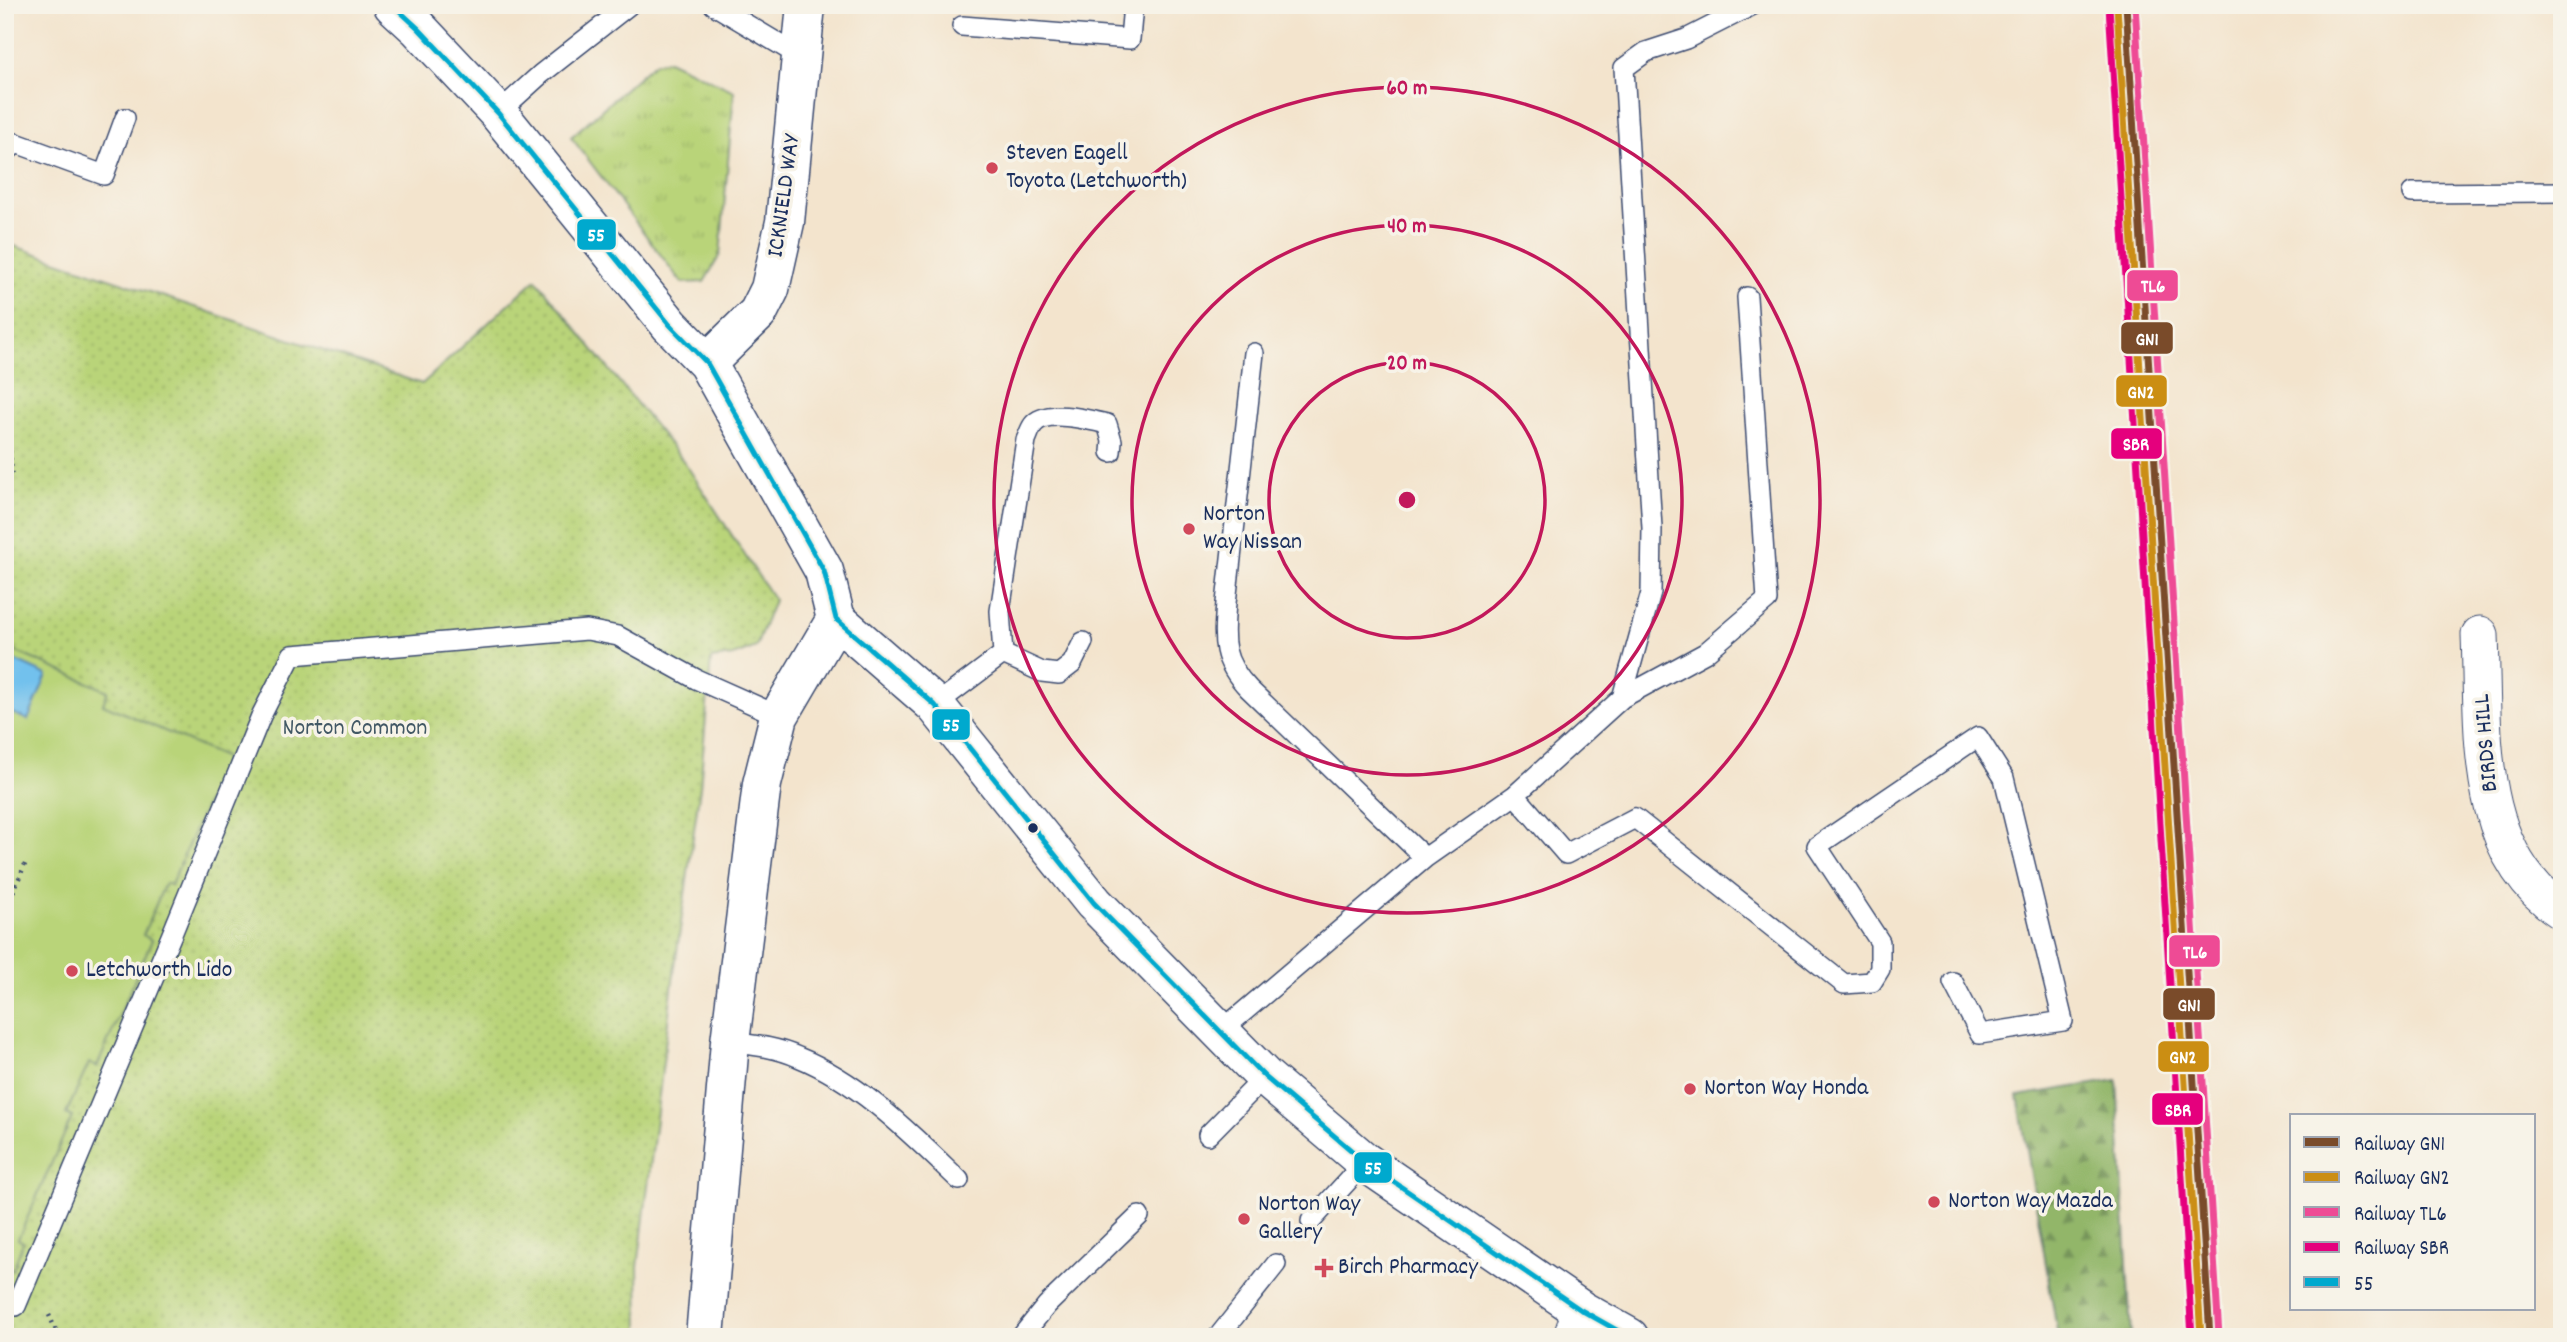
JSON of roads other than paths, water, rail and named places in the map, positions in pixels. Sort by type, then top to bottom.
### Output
[{"type":"street","points":[[393,5],[498,113],[670,325],[707,362],[824,571],[836,619],[935,705],[1094,903],[1265,1077],[1365,1162],[1577,1323],[1629,1337]]},
{"type":"street","name":"ICKNIELD WAY","points":[[707,362],[758,313],[770,289],[785,222],[806,5]]},
{"type":"street","points":[[705,1337],[730,1042],[762,784],[779,716],[836,619]]},
{"type":"street","name":"BIRDS HILL","points":[[2480,635],[2485,767],[2489,795],[2503,836],[2518,868],[2538,893],[2562,911]]},
{"type":"lane","points":[[498,113],[568,47],[629,5]]},
{"type":"lane","points":[[713,5],[801,57]]},
{"type":"lane","points":[[962,26],[1130,39],[1133,5]]},
{"type":"lane","points":[[1622,698],[1651,593],[1652,528],[1624,68],[1646,52],[1686,40],[1753,5]]},
{"type":"lane","points":[[5,153],[16,144],[104,175],[125,118]]},
{"type":"lane","points":[[2412,192],[2562,192]]},
{"type":"lane","points":[[1221,1031],[1425,859],[1515,795],[1622,698],[1705,653],[1767,600],[1747,297]]},
{"type":"lane","points":[[1254,353],[1226,603],[1223,643],[1227,657],[1235,674],[1249,689],[1425,859]]},
{"type":"lane","points":[[1003,654],[1000,611],[1026,440],[1033,424],[1046,416],[1107,424],[1112,441],[1111,452]]},
{"type":"lane","points":[[16,1306],[261,716],[292,655],[587,630],[618,636],[696,680],[779,716]]},
{"type":"lane","points":[[1003,654],[1042,672],[1059,674],[1072,664],[1083,642]]},
{"type":"lane","points":[[935,705],[1003,654]]},
{"type":"lane","points":[[1515,795],[1566,854],[1635,818],[1844,984],[1871,982],[1880,969],[1880,942],[1817,846],[1978,737],[2004,778],[2063,1021],[1980,1034],[1953,982]]},
{"type":"lane","points":[[730,1042],[770,1047],[832,1074],[901,1124],[959,1180]]},
{"type":"lane","points":[[1208,1135],[1265,1077]]},
{"type":"lane","points":[[1311,1221],[1365,1162]]},
{"type":"lane","points":[[1021,1337],[1047,1305],[1139,1216]]},
{"type":"lane","points":[[1218,1337],[1276,1264]]},
{"type":"water","points":[[5,656],[47,675],[28,720],[5,710]]},
{"type":"rail line","name":"GN1","points":[[2126,5],[2210,1337]]},
{"type":"rail line","name":"TL6","points":[[2135,5],[2219,1336]]},
{"type":"rail line","name":"SBR","points":[[2109,6],[2192,1337]]},
{"type":"rail line","name":"GN2","points":[[2117,6],[2201,1337]]},
{"type":"place","name":"Steven Eagell Toyota (Letchworth)","points":[[992,168]]},
{"type":"place","name":"Norton Way Nissan","points":[[1189,529]]},
{"type":"place","name":"Letchworth Lido","points":[[72,971]]},
{"type":"place","name":"Norton Way Honda","points":[[1690,1089]]},
{"type":"place","name":"Norton Way Mazda","points":[[1934,1202]]},
{"type":"place","name":"Norton Way Gallery","points":[[1244,1219]]},
{"type":"place","name":"Birch Pharmacy","points":[[1324,1268]]},
{"type":"park label","name":"Norton Common","points":[[355,729]]}]
